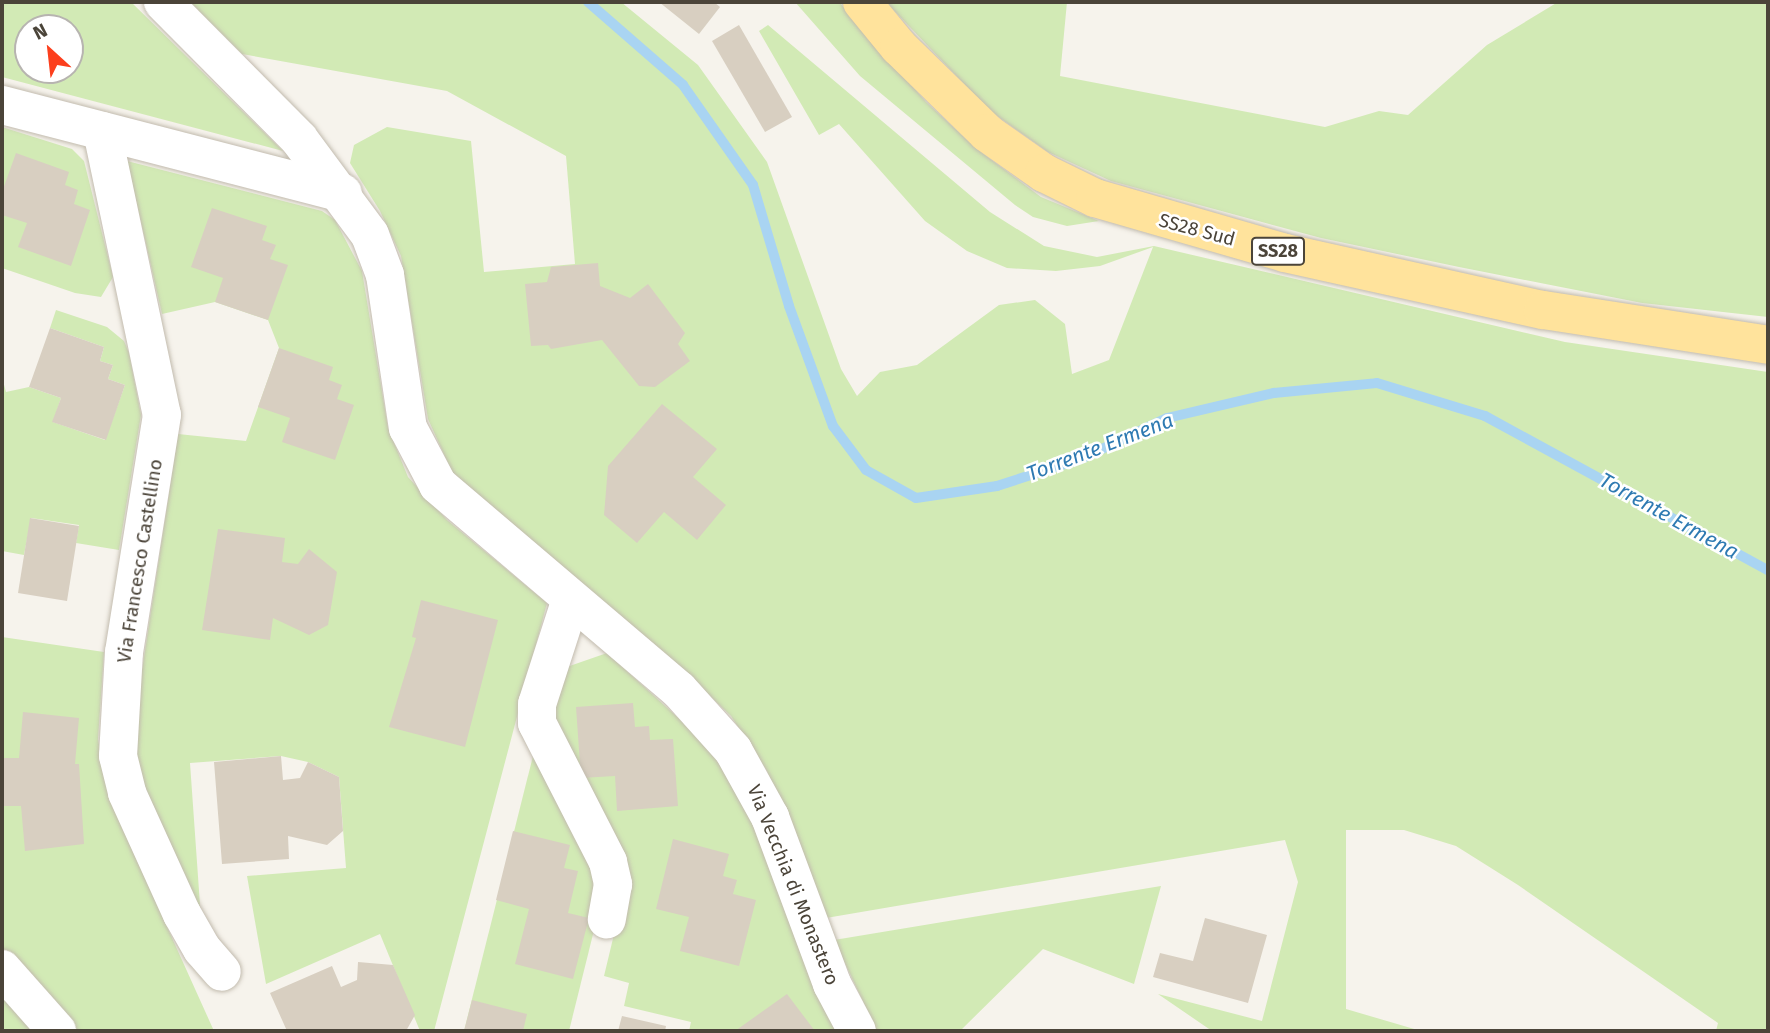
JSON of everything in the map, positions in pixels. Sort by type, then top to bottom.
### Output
[{"type":"main road","name":"SS28 Sud","points":[[862,2],[899,47],[987,133],[1044,173],[1095,198],[1261,247],[1530,307],[1687,336],[1768,345]]},
{"type":"street","name":"Via Vecchia di Monastero","points":[[163,2],[276,114],[343,193],[381,260],[406,418],[425,466],[458,505],[700,710],[740,761],[770,817],[832,984],[856,1031]]},
{"type":"street","points":[[2,104],[343,193]]},
{"type":"street","name":"Via Francesco Castellino","points":[[102,131],[162,415],[124,652],[118,756],[127,793],[182,914],[202,949],[222,972]]},
{"type":"street","points":[[571,600],[537,704],[537,723],[608,862],[613,884],[607,919]]},
{"type":"street","points":[[2,969],[57,1031]]},
{"type":"green space","points":[[2,2],[131,2],[283,151],[29,84],[84,84],[84,14],[14,14],[14,80],[2,77]]},
{"type":"green space","points":[[190,2],[621,2],[698,65],[767,162],[841,369],[857,396],[880,372],[917,365],[999,305],[1035,300],[1065,324],[1072,374],[1109,360],[1153,247],[1100,266],[1056,271],[1007,268],[967,251],[925,221],[839,124],[819,135],[759,31],[768,25],[990,212],[1044,246],[1097,257],[1154,246],[1565,342],[1768,372],[1768,1031],[1716,1031],[1718,1023],[1518,885],[1456,846],[1404,830],[1346,830],[1346,1009],[1421,1031],[1212,1031],[1158,994],[1262,1021],[1298,882],[1285,840],[826,918],[767,771],[731,716],[667,655],[466,489],[452,472],[428,419],[401,256],[380,211],[350,163],[354,145],[387,127],[471,141],[484,272],[575,264],[566,156],[447,91],[242,54]]},
{"type":"green space","points":[[795,2],[839,2],[926,102],[978,150],[1041,197],[1099,221],[1067,226],[1033,217],[1015,205],[860,76]]},
{"type":"green space","points":[[886,2],[1067,2],[1060,76],[1325,127],[1379,111],[1408,115],[1487,45],[1558,2],[1768,2],[1768,317],[1642,303],[1459,267],[1321,238],[1111,181],[1048,152],[989,110]]},
{"type":"green space","points":[[2,127],[72,149],[84,161],[113,277],[101,297],[75,293],[2,268]]},
{"type":"green space","points":[[127,161],[322,211],[335,220],[362,271],[388,428],[408,477],[447,520],[547,603],[434,1031],[420,1031],[380,934],[266,984],[247,876],[346,868],[339,777],[308,762],[281,756],[190,763],[201,919],[140,783],[132,736],[178,434],[246,441],[279,348],[268,320],[215,302],[162,314]]},
{"type":"green space","points":[[56,310],[107,327],[124,341],[129,353],[141,415],[119,550],[76,543],[79,525],[31,518],[24,555],[2,551],[2,377],[6,392],[29,387],[61,398],[53,422],[105,440],[125,385],[108,379],[113,365],[100,361],[104,347],[50,328]]},
{"type":"green space","points":[[2,637],[104,652],[98,739],[108,796],[214,1031],[74,1031],[2,948]]},
{"type":"green space","points":[[607,653],[709,746],[747,806],[836,1031],[689,1031],[691,1022],[624,1006],[629,983],[604,976],[622,901],[545,718],[561,669]]},
{"type":"green space","points":[[535,748],[596,862],[601,902],[569,1031],[464,1031]]},
{"type":"green space","points":[[1161,886],[1134,984],[1043,949],[960,1031],[877,1031],[834,940]]},
{"type":"green space","points":[[2,994],[36,1031],[2,1031]]},
{"type":"building","points":[[659,2],[714,2],[720,7],[699,34]]},
{"type":"building","points":[[739,25],[792,117],[765,132],[712,41]]},
{"type":"building","points":[[16,153],[69,172],[65,185],[78,190],[74,204],[90,210],[71,266],[18,247],[27,223],[2,215],[2,192]]},
{"type":"building","points":[[212,208],[267,226],[262,240],[276,245],[270,259],[288,265],[268,320],[215,302],[223,278],[191,267]]},
{"type":"building","points":[[598,263],[600,286],[630,298],[648,284],[685,333],[678,344],[690,361],[655,387],[639,386],[602,340],[551,349],[548,345],[531,346],[525,284],[547,282],[551,267]]},
{"type":"building","points":[[50,328],[104,347],[100,361],[113,365],[108,379],[125,385],[106,440],[52,422],[61,398],[29,387]]},
{"type":"building","points":[[279,348],[333,367],[329,380],[342,385],[337,399],[354,405],[335,460],[282,442],[290,418],[258,407]]},
{"type":"building","points":[[662,404],[717,449],[693,477],[726,505],[697,540],[664,512],[637,543],[604,515],[608,466]]},
{"type":"building","points":[[30,518],[79,526],[67,601],[18,593]]},
{"type":"building","points":[[218,529],[285,538],[282,562],[298,564],[309,549],[337,572],[328,625],[309,635],[273,618],[270,640],[202,630]]},
{"type":"building","points":[[421,600],[498,620],[465,747],[389,727],[416,638],[412,637]]},
{"type":"building","points":[[633,703],[635,727],[649,726],[650,740],[673,739],[678,806],[617,811],[615,776],[581,778],[576,707]]},
{"type":"building","points":[[23,712],[79,718],[75,764],[79,764],[84,844],[25,851],[21,806],[3,806],[2,758],[19,758]]},
{"type":"building","points":[[281,756],[283,780],[300,778],[308,762],[339,777],[343,831],[327,845],[288,836],[289,859],[222,864],[214,762]]},
{"type":"building","points":[[513,831],[570,845],[564,868],[578,871],[568,913],[589,918],[573,979],[515,964],[529,909],[496,900]]},
{"type":"building","points":[[673,839],[729,854],[723,876],[737,880],[733,894],[756,900],[739,966],[680,951],[689,917],[656,909]]},
{"type":"building","points":[[1205,918],[1267,935],[1248,1003],[1153,977],[1160,953],[1193,961]]},
{"type":"building","points":[[358,962],[393,965],[415,1015],[406,1031],[287,1031],[270,993],[332,966],[341,987],[357,980]]},
{"type":"building","points":[[787,994],[815,1031],[735,1031]]},
{"type":"building","points":[[472,1000],[527,1014],[523,1031],[464,1031]]},
{"type":"building","points":[[622,1016],[666,1026],[665,1031],[618,1031]]},
{"type":"waterway","name":"Torrente Ermena","points":[[588,2],[683,85],[753,185],[789,306],[833,426],[866,470],[916,498],[997,486],[1083,458],[1167,418],[1274,393],[1377,383],[1485,416],[1768,570]]}]
